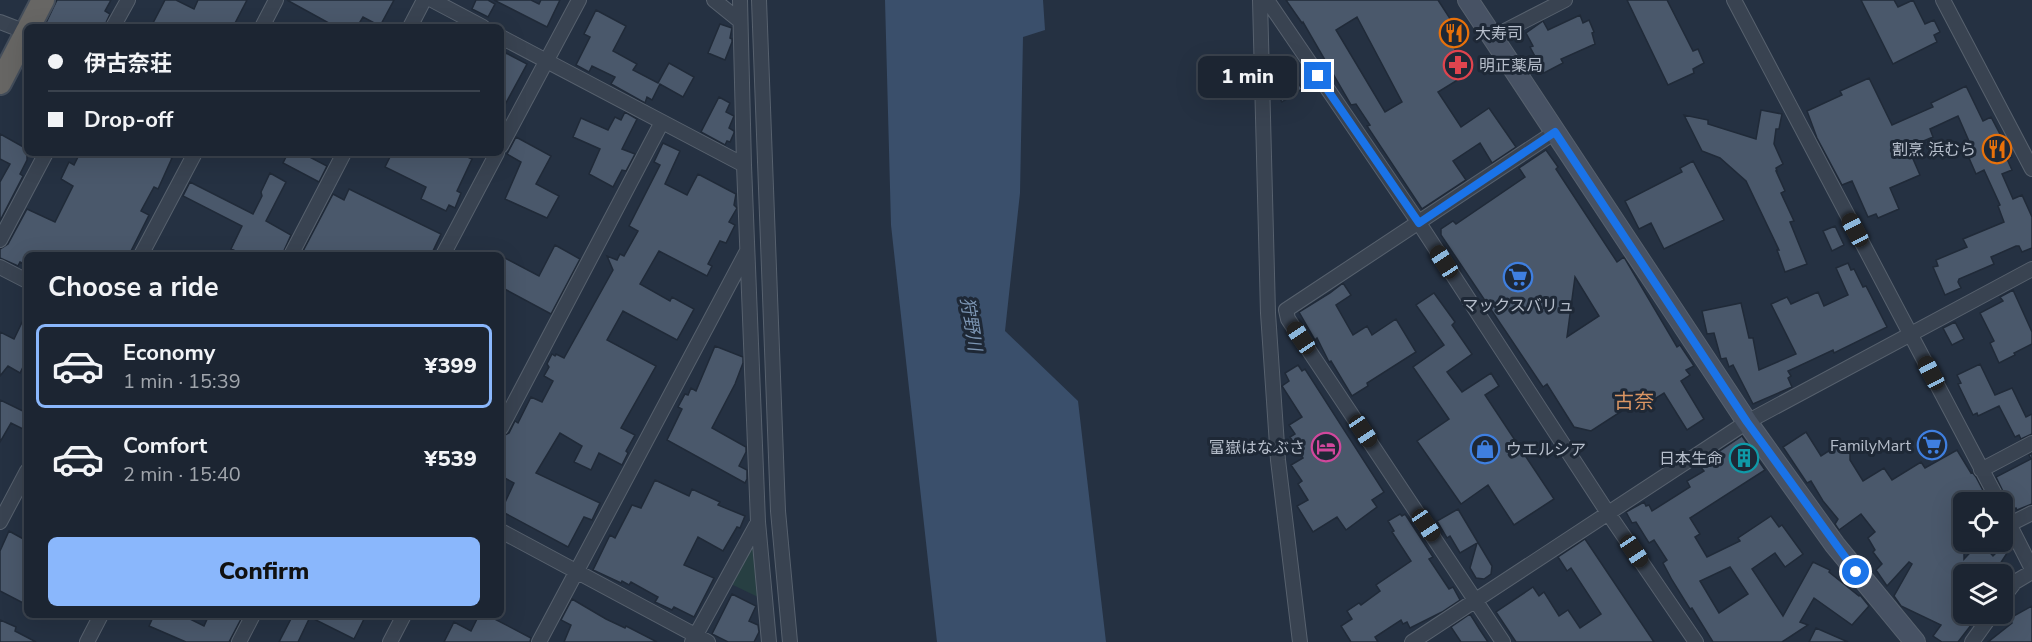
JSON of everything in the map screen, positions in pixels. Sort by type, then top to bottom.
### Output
[{"type":"highway","points":[[31,24],[43,0]]},
{"type":"highway","points":[[0,83],[24,38]]},
{"type":"main road","points":[[1468,0],[1747,422],[1835,545],[1915,642]]},
{"type":"street","points":[[115,24],[128,0]]},
{"type":"street","points":[[264,24],[276,0]]},
{"type":"street","points":[[412,24],[424,0]]},
{"type":"street","points":[[432,0],[477,24]]},
{"type":"street","points":[[504,140],[579,0]]},
{"type":"street","points":[[714,0],[740,21]]},
{"type":"street","points":[[740,0],[758,522],[769,642]]},
{"type":"street","points":[[759,0],[778,511],[790,642]]},
{"type":"street","points":[[1260,0],[1268,313],[1278,460],[1300,642]]},
{"type":"street","points":[[1267,0],[1419,223],[1608,513],[1696,642]]},
{"type":"street","points":[[1493,37],[1565,0]]},
{"type":"street","points":[[1734,0],[1993,492]]},
{"type":"street","points":[[1943,0],[2032,169]]},
{"type":"street","points":[[0,22],[24,31]]},
{"type":"street","points":[[504,39],[744,165]]},
{"type":"street","points":[[504,422],[662,122]]},
{"type":"street","points":[[1503,642],[1288,320],[1286,310],[1555,132]]},
{"type":"street","points":[[0,240],[44,156]]},
{"type":"street","points":[[143,252],[193,156]]},
{"type":"street","points":[[293,252],[342,156]]},
{"type":"street","points":[[445,252],[495,156]]},
{"type":"street","points":[[539,642],[748,249]]},
{"type":"street","points":[[0,267],[24,279]]},
{"type":"street","points":[[1412,642],[1747,422],[2032,269]]},
{"type":"street","points":[[1981,470],[2032,443]]},
{"type":"street","points":[[0,522],[24,477]]},
{"type":"street","points":[[2013,522],[2032,513]]},
{"type":"street","points":[[694,639],[758,522]]},
{"type":"street","points":[[2013,530],[2032,570],[2013,585]]},
{"type":"street","points":[[504,533],[694,639],[708,642]]},
{"type":"street","points":[[87,642],[99,618]]},
{"type":"street","points":[[239,642],[251,618]]},
{"type":"street","points":[[390,642],[402,618]]},
{"type":"street","points":[[1972,642],[1985,624]]},
{"type":"green space","points":[[751,543],[757,544],[758,597],[731,584]]},
{"type":"water","name":"狩野川","points":[[885,0],[1043,0],[1045,30],[1023,37],[1020,193],[1005,331],[1078,401],[1106,642],[937,642],[891,225]]},
{"type":"building","points":[[57,0],[111,0],[105,11],[110,14],[105,24],[45,24]]},
{"type":"building","points":[[165,0],[176,0],[194,9],[198,0],[247,0],[235,24],[153,24]]},
{"type":"building","points":[[287,0],[394,0],[381,24],[363,17],[359,24],[331,24]]},
{"type":"building","points":[[476,0],[488,0],[495,4],[488,17],[472,9]]},
{"type":"building","points":[[494,0],[531,0],[539,4],[541,0],[560,0],[547,27]]},
{"type":"building","points":[[1286,0],[1438,0],[1460,34],[1450,41],[1469,73],[1438,92],[1461,127],[1489,108],[1516,147],[1492,163],[1480,143],[1453,161],[1466,180],[1422,209],[1367,126],[1370,125],[1356,104],[1351,105]],"holes":[[[1357,17],[1402,102],[1385,112],[1336,30]]]},
{"type":"building","points":[[1627,0],[1667,0],[1693,51],[1698,49],[1704,63],[1693,69],[1694,73],[1668,85]]},
{"type":"building","points":[[1861,0],[1894,0],[1898,7],[1913,0],[1925,24],[1934,20],[1940,32],[1934,35],[1937,42],[1893,64]]},
{"type":"building","points":[[596,10],[626,26],[613,51],[637,64],[633,70],[658,83],[669,63],[694,77],[683,97],[660,84],[652,100],[647,97],[645,103],[611,84],[615,77],[592,66],[589,72],[576,65],[590,37],[584,34]]},
{"type":"building","points":[[1580,15],[1583,23],[1589,20],[1594,32],[1592,33],[1595,44],[1561,59],[1563,63],[1544,73],[1530,47],[1533,46],[1526,33],[1543,21],[1548,30]]},
{"type":"building","points":[[720,24],[732,28],[730,38],[732,42],[725,60],[708,53]]},
{"type":"building","points":[[506,53],[527,64],[504,106],[504,57]]},
{"type":"building","points":[[1294,76],[1302,89],[1282,102],[1274,89]]},
{"type":"building","points":[[1869,78],[1892,125],[1933,107],[1931,103],[1966,86],[1983,121],[1991,117],[2012,157],[2007,159],[2012,170],[2002,174],[2013,199],[2022,195],[2032,217],[2032,248],[2022,252],[2019,246],[2016,246],[1991,257],[1994,264],[1959,279],[1961,288],[1945,295],[1933,267],[1938,266],[1936,260],[1967,247],[1963,239],[2004,222],[1998,206],[2000,205],[1984,170],[1976,174],[1969,158],[1975,155],[1958,116],[1930,129],[1933,137],[1914,145],[1916,150],[1910,152],[1920,175],[1890,188],[1899,209],[1878,218],[1876,214],[1868,217],[1852,181],[1842,185],[1817,138],[1807,111],[1842,95],[1840,91]]},
{"type":"building","points":[[719,97],[730,103],[726,112],[734,116],[729,128],[734,133],[730,142],[727,141],[725,145],[701,132]]},
{"type":"building","points":[[1761,110],[1782,114],[1779,129],[1776,129],[1774,144],[1783,164],[1776,168],[1776,171],[1785,191],[1781,193],[1794,221],[1790,222],[1807,264],[1785,272],[1777,250],[1779,250],[1746,181],[1720,158],[1702,151],[1684,115],[1708,120],[1708,124],[1756,139]]},
{"type":"building","points":[[625,112],[637,119],[622,149],[635,154],[626,171],[622,170],[613,187],[589,174],[600,149],[573,137],[581,118],[608,130],[615,117],[621,120]]},
{"type":"building","points":[[0,134],[24,147],[24,156],[27,156],[20,174],[23,176],[0,221],[0,182],[10,164],[0,159]]},
{"type":"building","points":[[516,137],[551,156],[536,184],[559,196],[547,218],[505,199],[521,162],[507,154]]},
{"type":"building","points":[[663,143],[680,151],[665,184],[687,195],[698,174],[736,194],[734,205],[737,208],[729,222],[735,225],[726,243],[720,241],[708,264],[712,266],[707,276],[659,251],[640,284],[670,301],[672,297],[694,309],[677,340],[623,311],[607,340],[656,366],[621,428],[635,435],[626,451],[628,453],[622,465],[599,453],[591,470],[574,462],[582,446],[560,433],[536,473],[600,503],[592,520],[584,517],[568,547],[504,513],[504,505],[514,483],[504,478],[504,436],[509,433],[515,421],[518,423],[531,397],[542,402],[553,381],[544,376],[552,354],[564,358],[613,270],[607,256],[617,260],[620,254],[624,256],[638,231],[629,226],[660,165],[654,162]]},
{"type":"building","points":[[1546,150],[1617,262],[1624,257],[1677,347],[1680,345],[1694,366],[1686,370],[1690,375],[1681,381],[1704,419],[1687,430],[1664,393],[1653,400],[1648,394],[1591,431],[1574,427],[1547,384],[1543,387],[1441,235],[1441,229],[1453,221],[1456,224],[1525,177],[1519,168]],"holes":[[[1575,277],[1599,316],[1567,337]]]},
{"type":"building","points":[[78,156],[168,156],[172,158],[158,189],[154,187],[141,211],[149,215],[130,252],[24,252],[24,264],[20,262],[18,266],[0,258],[0,249],[8,244],[27,209],[55,222],[73,186],[61,179],[69,162],[74,165]]},
{"type":"building","points":[[286,156],[308,156],[327,166],[319,182],[283,163]]},
{"type":"building","points":[[390,156],[466,156],[472,159],[457,191],[461,193],[455,208],[449,205],[446,211],[421,199],[426,187],[385,167]]},
{"type":"building","points":[[1693,161],[1724,220],[1664,249],[1651,223],[1639,229],[1625,201],[1682,172],[1680,168]]},
{"type":"building","points":[[270,173],[286,182],[266,221],[291,235],[283,252],[238,252],[231,249],[242,226],[183,196],[190,182],[253,214],[262,196],[261,192]]},
{"type":"building","points":[[349,189],[441,234],[432,252],[303,252],[333,194],[344,200]]},
{"type":"building","points":[[1835,226],[1844,245],[1832,251],[1823,231]]},
{"type":"building","points":[[555,245],[580,259],[551,314],[504,289],[504,258],[539,276]]},
{"type":"building","points":[[1848,263],[1851,270],[1854,269],[1863,287],[1866,286],[1887,327],[1834,353],[1833,350],[1788,371],[1792,387],[1753,404],[1733,365],[1729,367],[1726,358],[1721,359],[1714,333],[1707,334],[1702,311],[1741,303],[1749,338],[1753,338],[1759,370],[1796,354],[1771,304],[1787,297],[1791,304],[1818,292],[1824,306],[1848,295],[1836,268]]},
{"type":"building","points":[[1343,283],[1351,295],[1336,305],[1353,335],[1367,326],[1372,335],[1396,319],[1416,352],[1367,383],[1368,386],[1352,396],[1299,312]]},
{"type":"building","points":[[2013,290],[2032,332],[2032,344],[1999,363],[1990,343],[1994,341],[1980,313],[2003,301],[2000,297]]},
{"type":"building","points":[[1434,293],[1455,322],[1452,325],[1472,354],[1447,372],[1462,392],[1491,373],[1499,386],[1485,395],[1554,499],[1514,525],[1488,485],[1461,504],[1417,441],[1449,419],[1413,367],[1444,345],[1416,305]]},
{"type":"building","points":[[24,318],[24,365],[20,373],[8,366],[0,376],[0,332],[14,339]]},
{"type":"building","points":[[1955,322],[1964,339],[1952,345],[1943,328]]},
{"type":"building","points":[[715,346],[743,357],[735,384],[712,428],[746,447],[739,466],[747,470],[745,483],[667,440],[682,409],[678,407],[691,388],[696,391]]},
{"type":"building","points":[[1980,364],[1995,395],[2012,388],[2026,417],[2032,414],[2032,434],[2021,439],[2019,435],[2015,437],[1999,406],[1978,416],[1977,413],[1973,415],[1958,384],[1961,383],[1957,375]]},
{"type":"building","name":"富嶽はなぶさ","points":[[1298,365],[1302,371],[1305,369],[1384,492],[1372,500],[1377,507],[1346,530],[1337,517],[1313,532],[1297,506],[1308,500],[1298,484],[1302,481],[1291,465],[1303,458],[1290,437],[1295,434],[1289,425],[1302,417],[1282,386],[1289,381],[1285,373]]},
{"type":"building","points":[[0,400],[24,412],[24,430],[11,423],[0,442]]},
{"type":"building","points":[[1806,432],[1821,456],[1841,443],[1850,443],[1850,460],[1863,481],[1884,468],[1892,480],[1921,462],[1925,468],[1957,450],[1984,492],[1953,492],[1953,552],[1964,552],[1964,559],[1971,552],[1989,552],[1993,556],[1997,552],[2008,552],[2000,564],[1953,564],[1953,624],[1972,624],[1958,642],[1942,642],[1933,636],[1941,625],[1901,606],[1894,596],[1912,564],[1909,562],[1887,586],[1876,570],[1882,564],[1873,552],[1875,550],[1868,538],[1875,532],[1861,514],[1839,530],[1835,524],[1838,519],[1823,501],[1811,481],[1807,483],[1783,447]]},
{"type":"building","points":[[1742,436],[1765,470],[1690,518],[1700,534],[1695,537],[1707,557],[1740,541],[1738,538],[1771,516],[1779,527],[1782,525],[1803,554],[1785,567],[1775,553],[1752,569],[1783,616],[1813,562],[1830,570],[1829,572],[1860,595],[1869,606],[1852,625],[1814,598],[1800,622],[1808,625],[1782,642],[1713,642],[1672,580],[1663,563],[1667,560],[1654,540],[1649,543],[1636,522],[1632,523],[1626,512],[1644,502],[1652,511],[1690,487],[1687,481],[1704,471],[1699,465]],"holes":[[[1730,567],[1748,594],[1719,613],[1700,581]]]},
{"type":"building","points":[[2032,453],[2032,504],[2013,510],[2013,492],[2003,492],[1996,477],[2031,459],[2029,455]]},
{"type":"building","points":[[655,480],[689,496],[692,489],[720,502],[718,505],[745,516],[740,528],[737,527],[723,551],[698,537],[684,565],[714,578],[694,617],[674,607],[672,610],[655,602],[658,597],[631,582],[629,585],[622,581],[621,583],[593,570],[610,535],[615,538],[632,505],[641,508]]},
{"type":"building","points":[[1458,509],[1492,566],[1491,574],[1484,579],[1476,578],[1470,568],[1477,543],[1460,553],[1450,536],[1447,538],[1437,521]]},
{"type":"building","points":[[1400,514],[1402,516],[1405,514],[1433,557],[1429,559],[1449,589],[1453,587],[1460,600],[1410,628],[1407,622],[1403,624],[1401,620],[1375,637],[1378,642],[1351,642],[1341,626],[1352,619],[1347,611],[1359,603],[1361,605],[1380,591],[1376,585],[1411,561],[1392,532],[1394,531],[1388,521]]},
{"type":"building","points":[[9,531],[24,539],[24,603],[0,591],[0,551]]},
{"type":"building","points":[[1585,539],[1654,642],[1516,642],[1496,612],[1533,587],[1539,596],[1544,592],[1559,616],[1568,610],[1580,628],[1601,614],[1571,568],[1567,571],[1558,557]]},
{"type":"building","points":[[732,594],[756,606],[749,621],[758,625],[759,632],[754,642],[728,642],[712,634]]},
{"type":"building","points":[[572,599],[606,619],[625,628],[626,626],[657,642],[564,642],[571,625],[561,620]]},
{"type":"building","points":[[2032,606],[2032,642],[1988,642],[2013,624],[2013,616]]},
{"type":"building","points":[[1470,614],[1488,642],[1461,642],[1451,627]]},
{"type":"building","points":[[153,618],[188,618],[204,626],[208,618],[241,619],[229,642],[186,642],[149,626]]},
{"type":"building","points":[[291,618],[310,618],[298,642],[279,642]]},
{"type":"building","points":[[312,618],[364,618],[354,639]]},
{"type":"building","points":[[478,618],[493,618],[531,638],[530,642],[444,642],[454,622],[471,631]]},
{"type":"building","points":[[0,620],[16,627],[15,631],[36,642],[0,642]]},
{"type":"building","points":[[1816,628],[1848,642],[1809,642]]},
{"type":"place","name":"大寿司","points":[[1454,33]]},
{"type":"place","name":"明正薬局","points":[[1458,65]]},
{"type":"place","name":"割烹 浜むら","points":[[1997,149]]},
{"type":"place","name":"マックスバリュ","points":[[1518,277]]},
{"type":"place","name":"FamilyMart","points":[[1932,445]]},
{"type":"place","name":"富嶽はなぶさ","points":[[1326,447]]},
{"type":"place","name":"ウエルシア","points":[[1485,449]]},
{"type":"place","name":"日本生命","points":[[1744,458]]},
{"type":"district","name":"古奈","points":[[1634,401]]},
{"type":"route","points":[[1318,76],[1419,223],[1555,132],[1747,422],[1856,572]]}]
